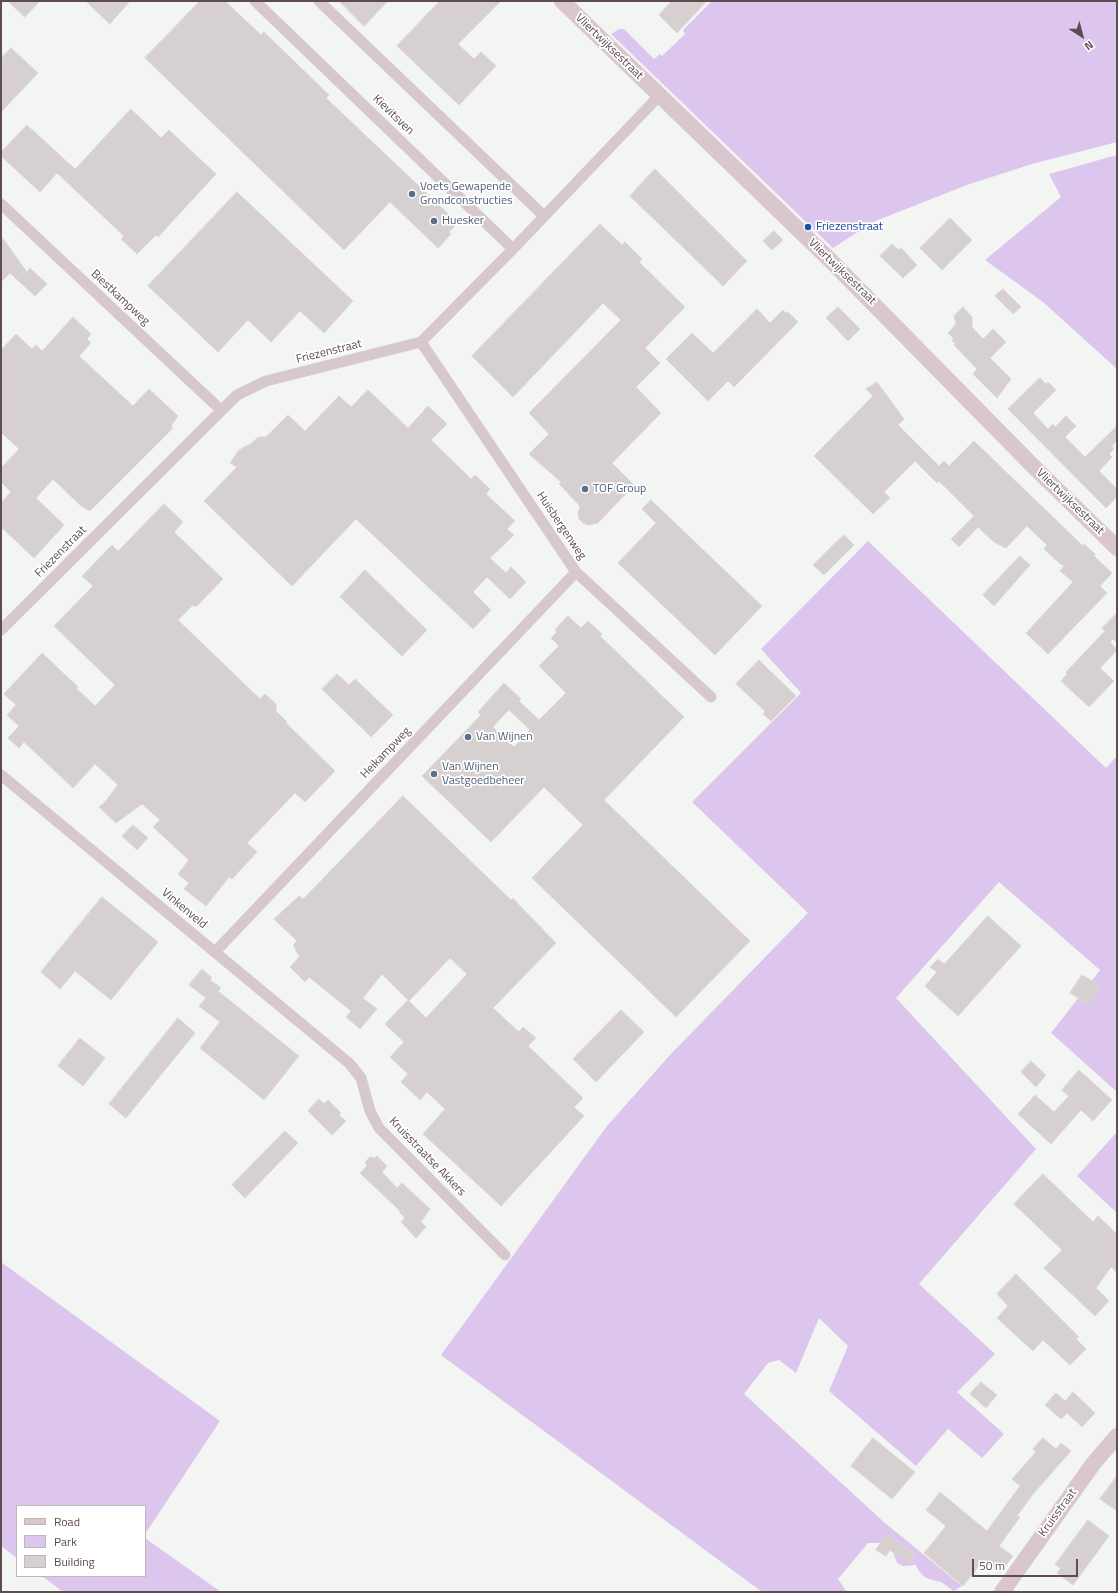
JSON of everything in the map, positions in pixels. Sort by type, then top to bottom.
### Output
[{"type":"street","name":"Kievitsven","points":[[255,1],[513,248]]},
{"type":"street","points":[[319,1],[544,216]]},
{"type":"street","name":"Vliertwijksestraat","points":[[562,1],[658,96],[836,266],[1032,465],[1117,548]]},
{"type":"street","points":[[421,342],[658,96]]},
{"type":"street","name":"Biestkampweg","points":[[1,204],[222,410]]},
{"type":"street","name":"Friezenstraat","points":[[1,630],[237,395],[266,381],[421,342]]},
{"type":"street","name":"Huisbergenweg","points":[[421,342],[576,572],[711,697]]},
{"type":"street","name":"Heikampweg","points":[[215,952],[576,572]]},
{"type":"street","name":"Vinkenveld","points":[[1,774],[350,1064]]},
{"type":"street","name":"Kruisstraatse Akkers","points":[[350,1064],[361,1078],[370,1111],[379,1128],[505,1256]]},
{"type":"street","name":"Kruisstraat","points":[[1002,1592],[1093,1464],[1117,1436]]},
{"type":"green space","points":[[712,1],[1117,1],[1117,142],[1032,164],[967,185],[873,222],[833,248],[611,34],[619,29],[624,29],[654,59],[660,54],[662,56],[685,34],[683,30]]},
{"type":"green space","points":[[1117,155],[1117,369],[1043,302],[985,260],[1061,197],[1049,174]]},
{"type":"green space","points":[[868,541],[1106,768],[1117,756],[1117,1092],[1051,1033],[1100,970],[999,882],[896,998],[1036,1149],[919,1284],[995,1354],[957,1392],[1004,1434],[982,1458],[948,1429],[916,1466],[829,1391],[848,1346],[819,1318],[796,1373],[779,1360],[768,1363],[744,1394],[885,1523],[962,1586],[954,1591],[941,1582],[932,1580],[920,1573],[916,1565],[903,1566],[897,1563],[892,1549],[881,1543],[868,1543],[838,1579],[846,1591],[845,1592],[762,1592],[441,1355],[607,1126],[670,1055],[808,913],[692,802],[801,693],[761,649]]},
{"type":"green space","points":[[1117,1132],[1117,1213],[1077,1176]]},
{"type":"green space","points":[[1,1262],[220,1421],[146,1532],[146,1505],[16,1505],[16,1557],[1,1546]]},
{"type":"green space","points":[[146,1539],[221,1592],[63,1592],[43,1577],[146,1577]]},
{"type":"building","points":[[8,1],[40,1],[25,17]]},
{"type":"building","points":[[86,1],[130,1],[110,24]]},
{"type":"building","points":[[200,1],[225,1],[261,35],[264,32],[329,95],[326,98],[458,223],[449,232],[451,234],[438,248],[390,202],[344,250],[145,58]]},
{"type":"building","points":[[339,1],[388,1],[364,26]]},
{"type":"building","points":[[440,1],[501,1],[458,44],[474,59],[481,52],[496,66],[459,105],[397,46]]},
{"type":"building","points":[[672,1],[707,1],[677,33],[659,15]]},
{"type":"building","points":[[11,48],[38,73],[1,112],[1,58]]},
{"type":"building","points":[[131,109],[161,138],[169,130],[216,174],[158,237],[156,235],[137,254],[121,239],[124,236],[57,173],[40,192],[1,156],[1,152],[27,125],[75,169]]},
{"type":"building","points":[[655,169],[747,261],[723,286],[630,196]]},
{"type":"building","points":[[237,192],[353,301],[324,333],[300,311],[271,342],[248,320],[218,352],[148,286]]},
{"type":"building","points":[[950,218],[972,240],[942,270],[920,248]]},
{"type":"building","points":[[600,224],[622,245],[625,242],[642,259],[639,262],[685,307],[645,348],[660,363],[636,387],[661,413],[612,463],[634,485],[598,523],[588,525],[579,519],[578,513],[580,506],[559,484],[561,482],[529,454],[549,434],[529,413],[621,320],[603,303],[513,397],[472,356]]},
{"type":"building","points":[[774,231],[783,240],[772,250],[763,241]]},
{"type":"building","points":[[1,236],[27,272],[30,268],[47,284],[35,296],[10,273],[1,282]]},
{"type":"building","points":[[892,244],[899,250],[901,248],[917,265],[903,278],[880,256]]},
{"type":"building","points":[[1003,289],[1021,307],[1013,314],[995,296]]},
{"type":"building","points":[[838,307],[860,329],[848,341],[826,318]]},
{"type":"building","points":[[963,307],[972,317],[972,327],[983,339],[993,329],[1006,342],[990,358],[1011,379],[997,398],[973,374],[977,369],[954,345],[956,344],[952,341],[954,339],[948,333],[956,324],[954,316]]},
{"type":"building","points":[[757,309],[770,323],[783,310],[786,313],[788,312],[798,322],[734,387],[728,381],[708,401],[666,359],[692,333],[713,353]]},
{"type":"building","points":[[73,317],[91,334],[87,339],[91,343],[79,356],[133,406],[149,389],[178,416],[171,426],[173,428],[90,511],[81,506],[53,479],[36,498],[64,525],[34,558],[1,527],[1,503],[11,492],[1,482],[1,468],[19,449],[1,432],[1,350],[16,334],[32,349],[36,345],[42,351]]},
{"type":"building","points":[[1040,378],[1046,384],[1048,382],[1056,390],[1033,413],[1048,429],[1053,424],[1055,427],[1066,416],[1076,426],[1065,437],[1085,457],[1117,426],[1117,440],[1112,446],[1114,449],[1109,454],[1112,457],[1099,471],[1117,489],[1117,497],[1106,508],[1008,409]]},
{"type":"building","points":[[877,382],[904,419],[898,425],[939,466],[944,461],[949,466],[974,441],[1083,546],[1084,544],[1095,554],[1094,556],[1112,573],[1100,586],[1107,593],[1048,654],[1026,633],[1073,582],[1060,571],[1064,566],[1044,549],[1047,545],[1027,526],[1006,548],[994,542],[978,527],[959,547],[951,539],[974,516],[939,481],[937,483],[915,461],[884,492],[890,498],[873,514],[814,456],[873,396],[866,389]]},
{"type":"building","points":[[368,390],[408,428],[428,406],[447,424],[431,440],[471,479],[475,475],[490,489],[486,494],[515,521],[507,529],[514,535],[490,558],[506,573],[511,567],[526,582],[510,599],[487,577],[473,592],[491,610],[473,629],[356,519],[292,586],[204,501],[237,467],[230,463],[239,450],[252,443],[258,437],[266,437],[288,415],[305,431],[339,396],[351,407]]},
{"type":"building","points":[[651,500],[762,606],[715,655],[618,563],[656,523],[642,509]]},
{"type":"building","points":[[164,504],[183,522],[174,532],[223,579],[196,607],[193,605],[178,620],[260,699],[265,694],[276,704],[276,711],[287,722],[286,723],[335,771],[305,802],[295,793],[247,843],[257,852],[232,879],[229,877],[206,906],[184,889],[189,883],[178,874],[189,860],[153,827],[160,820],[142,804],[116,823],[99,807],[105,802],[118,785],[95,764],[73,788],[24,742],[19,748],[8,738],[19,726],[7,715],[16,705],[4,694],[42,653],[78,687],[76,688],[95,706],[115,685],[54,626],[93,586],[82,576],[112,545],[118,551]]},
{"type":"building","points":[[844,535],[854,545],[824,575],[813,565]]},
{"type":"building","points":[[1020,556],[1030,565],[994,606],[983,595]]},
{"type":"building","points":[[365,570],[427,630],[402,656],[340,597]]},
{"type":"building","points":[[1117,613],[1117,643],[1113,639],[1110,642],[1117,650],[1100,668],[1114,681],[1089,707],[1061,681],[1067,674],[1066,672],[1105,631],[1102,628]]},
{"type":"building","points":[[568,616],[581,628],[588,621],[602,634],[600,636],[684,717],[604,800],[750,941],[676,1017],[532,878],[583,825],[544,787],[491,842],[422,776],[481,715],[478,712],[504,683],[521,699],[519,701],[539,720],[566,693],[539,666],[559,646],[551,638],[557,632],[555,630]],"holes":[[[509,710],[530,730],[514,747],[493,727]]]},
{"type":"building","points":[[759,660],[796,696],[771,721],[763,714],[765,711],[736,684]]},
{"type":"building","points":[[337,674],[349,685],[355,679],[393,715],[371,737],[322,689]]},
{"type":"building","points":[[403,796],[511,900],[513,898],[556,943],[493,1008],[519,1032],[523,1027],[536,1038],[528,1046],[583,1098],[574,1107],[584,1116],[501,1206],[423,1134],[445,1109],[427,1092],[420,1100],[401,1082],[408,1074],[390,1057],[404,1042],[385,1024],[408,1000],[382,974],[363,998],[377,1009],[360,1029],[346,1017],[351,1011],[309,977],[305,982],[290,967],[300,956],[293,945],[297,941],[274,919],[299,896],[303,899]],"holes":[[[450,958],[467,974],[426,1018],[409,1001]]]},
{"type":"building","points":[[133,825],[148,838],[137,850],[122,836]]},
{"type":"building","points":[[102,897],[158,942],[111,1000],[75,971],[60,989],[41,972]]},
{"type":"building","points":[[988,916],[1021,946],[958,1016],[925,986],[937,972],[930,967],[938,959],[944,964]]},
{"type":"building","points":[[202,969],[212,978],[210,980],[221,988],[218,991],[299,1056],[264,1100],[200,1048],[220,1022],[199,1006],[206,998],[189,985]]},
{"type":"building","points":[[1082,975],[1101,986],[1089,1005],[1070,993]]},
{"type":"building","points":[[621,1010],[644,1032],[596,1082],[573,1059]]},
{"type":"building","points":[[178,1018],[195,1033],[126,1118],[109,1104]]},
{"type":"building","points":[[80,1038],[105,1058],[83,1086],[58,1066]]},
{"type":"building","points":[[1031,1061],[1046,1075],[1036,1087],[1021,1072]]},
{"type":"building","points":[[1079,1070],[1112,1100],[1093,1121],[1081,1110],[1051,1144],[1018,1114],[1035,1095],[1054,1112],[1069,1096],[1062,1090]]},
{"type":"building","points":[[319,1099],[324,1104],[328,1100],[341,1113],[339,1115],[346,1121],[332,1135],[308,1111]]},
{"type":"building","points":[[285,1131],[298,1143],[245,1198],[232,1185]]},
{"type":"building","points":[[377,1156],[387,1166],[382,1172],[397,1188],[402,1183],[430,1209],[421,1222],[426,1227],[416,1238],[401,1222],[405,1218],[399,1212],[400,1211],[360,1173],[367,1166],[365,1162],[370,1157],[375,1158]]},
{"type":"building","points":[[1043,1174],[1093,1222],[1098,1216],[1117,1234],[1117,1273],[1111,1267],[1096,1288],[1109,1301],[1095,1316],[1044,1268],[1062,1250],[1014,1204]]},
{"type":"building","points":[[1016,1274],[1079,1337],[1076,1339],[1086,1349],[1070,1365],[1043,1340],[1033,1351],[997,1318],[1008,1306],[997,1294]]},
{"type":"building","points":[[981,1382],[997,1395],[986,1408],[970,1394]]},
{"type":"building","points":[[1073,1392],[1095,1413],[1082,1427],[1067,1413],[1061,1419],[1045,1405],[1056,1393],[1065,1401]]},
{"type":"building","points":[[873,1438],[915,1472],[892,1499],[851,1466]]},
{"type":"building","points":[[1043,1438],[1056,1449],[1061,1443],[1071,1451],[1033,1494],[1017,1516],[1020,1517],[999,1546],[1013,1556],[1000,1573],[984,1560],[963,1586],[924,1553],[946,1526],[926,1510],[940,1492],[987,1531],[1020,1486],[1012,1479],[1036,1452],[1033,1449]]},
{"type":"building","points":[[1117,1476],[1117,1511],[1100,1499]]},
{"type":"building","points":[[1088,1520],[1109,1536],[1073,1585],[1057,1573],[1061,1568],[1055,1565]]},
{"type":"building","points":[[887,1534],[915,1554],[909,1563],[890,1550],[886,1556],[876,1550]]},
{"type":"place","name":"Voets Gewapende Grondconstructies","points":[[412,194]]},
{"type":"place","name":"Huesker","points":[[434,221]]},
{"type":"place","name":"Friezenstraat","points":[[808,227]]},
{"type":"place","name":"TOF Group","points":[[585,489]]},
{"type":"place","name":"Van Wijnen","points":[[468,737]]},
{"type":"place","name":"Van Wijnen Vastgoedbeheer","points":[[434,774]]}]
